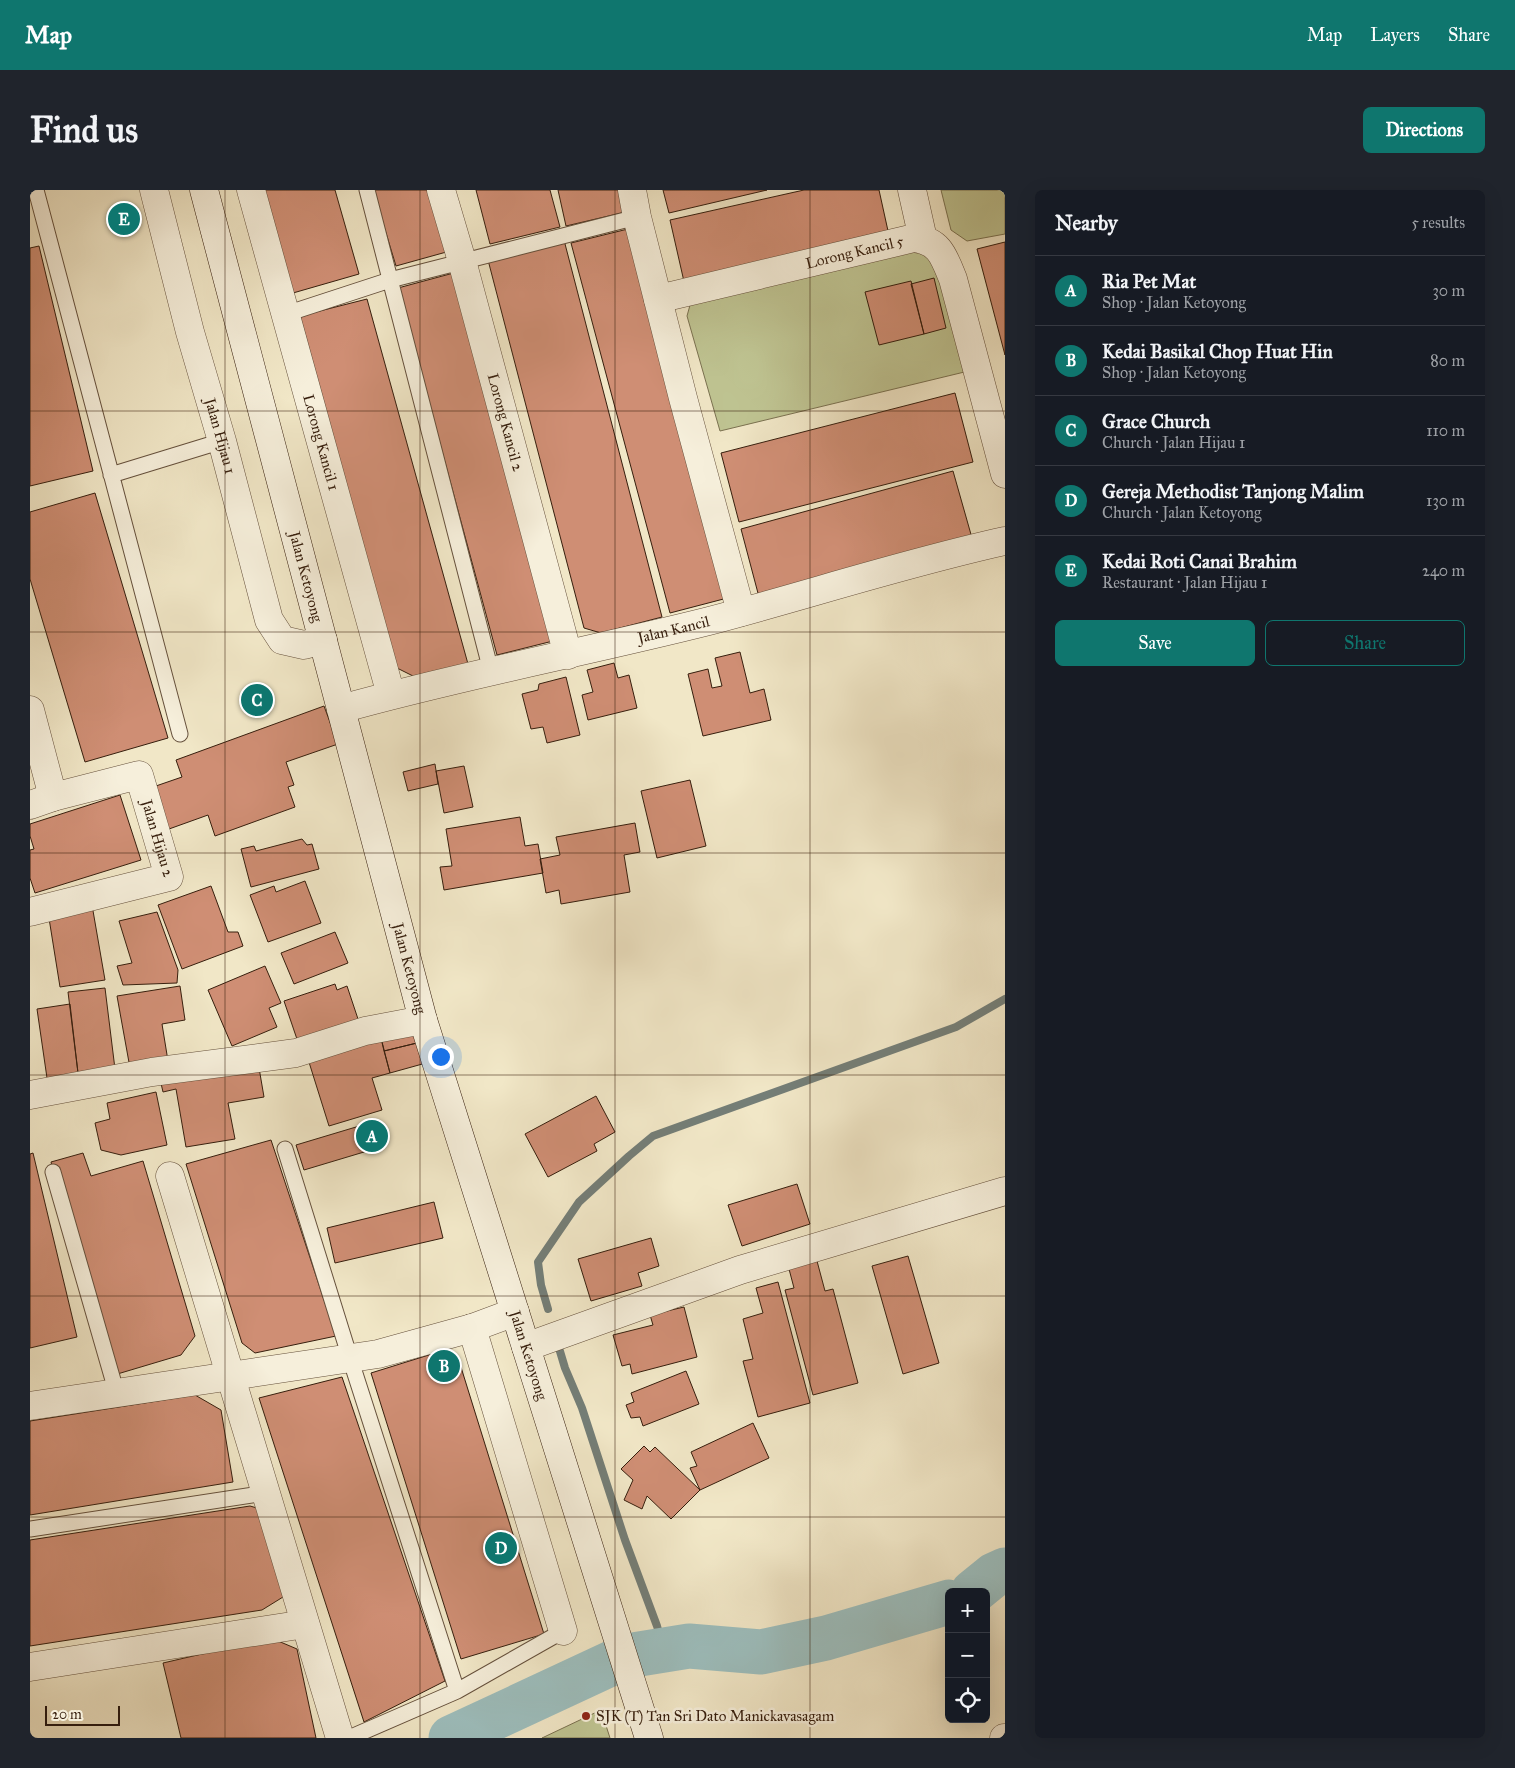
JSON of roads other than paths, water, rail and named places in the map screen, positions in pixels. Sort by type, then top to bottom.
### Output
[{"type":"street","name":"Jalan Hijau 1","points":[[154,190],[190,332],[222,441],[269,620],[282,640],[304,645],[322,640]]},
{"type":"street","name":"Jalan Ketoyong","points":[[204,190],[423,1020],[649,1738]]},
{"type":"street","name":"Lorong Kancil 1","points":[[252,190],[391,695]]},
{"type":"street","name":"Lorong Kancil 2","points":[[441,190],[462,261],[568,655]]},
{"type":"street","points":[[632,190],[658,299],[741,612]]},
{"type":"street","points":[[912,190],[923,239]]},
{"type":"street","name":"Lorong Kancil 5","points":[[658,299],[914,238],[923,239],[942,251],[953,279],[1005,474]]},
{"type":"street","name":"Jalan Kancil","points":[[341,709],[391,695],[568,655],[741,612],[1005,541]]},
{"type":"street","name":"Jalan Hijau 2","points":[[30,710],[41,801],[139,775],[170,877],[30,912]]},
{"type":"street","points":[[30,1095],[152,1072],[296,1053],[365,1032],[423,1020]]},
{"type":"street","points":[[170,1176],[340,1738]]},
{"type":"street","points":[[526,1347],[740,1270],[1005,1191]]},
{"type":"street","points":[[30,1406],[378,1354],[472,1328],[515,1312]]},
{"type":"street","points":[[472,1328],[562,1631]]},
{"type":"street","points":[[30,1667],[305,1624]]},
{"type":"lane","points":[[36,190],[180,734]]},
{"type":"lane","points":[[367,190],[491,671]]},
{"type":"lane","points":[[286,314],[390,280],[637,217]]},
{"type":"lane","points":[[111,475],[222,441]]},
{"type":"lane","points":[[285,1149],[457,1691]]},
{"type":"lane","points":[[53,1172],[117,1394]]},
{"type":"lane","points":[[30,1529],[266,1493]]},
{"type":"lane","points":[[348,1738],[457,1691],[562,1631]]},
{"type":"waterway","points":[[548,1309],[541,1285],[538,1262],[579,1202],[653,1136],[956,1027],[1005,999]]},
{"type":"waterway","points":[[559,1348],[565,1368],[582,1408],[625,1540],[664,1650]]},
{"type":"waterway","points":[[978,1588],[994,1575],[1005,1570]]},
{"type":"waterway","points":[[451,1738],[627,1656],[689,1646],[761,1652],[826,1638],[945,1603]]},
{"type":"place","name":"Kedai Roti Canai Brahim","points":[[124,219]]},
{"type":"place","name":"Grace Church","points":[[257,700]]},
{"type":"place","name":"Ria Pet Mat","points":[[372,1136]]},
{"type":"place","name":"Kedai Basikal Chop Huat Hin","points":[[444,1366]]},
{"type":"place","name":"Gereja Methodist Tanjong Malim","points":[[501,1548]]},
{"type":"place","name":"SJK (T) Tan Sri Dato Manickavasagam","points":[[586,1716]]}]
